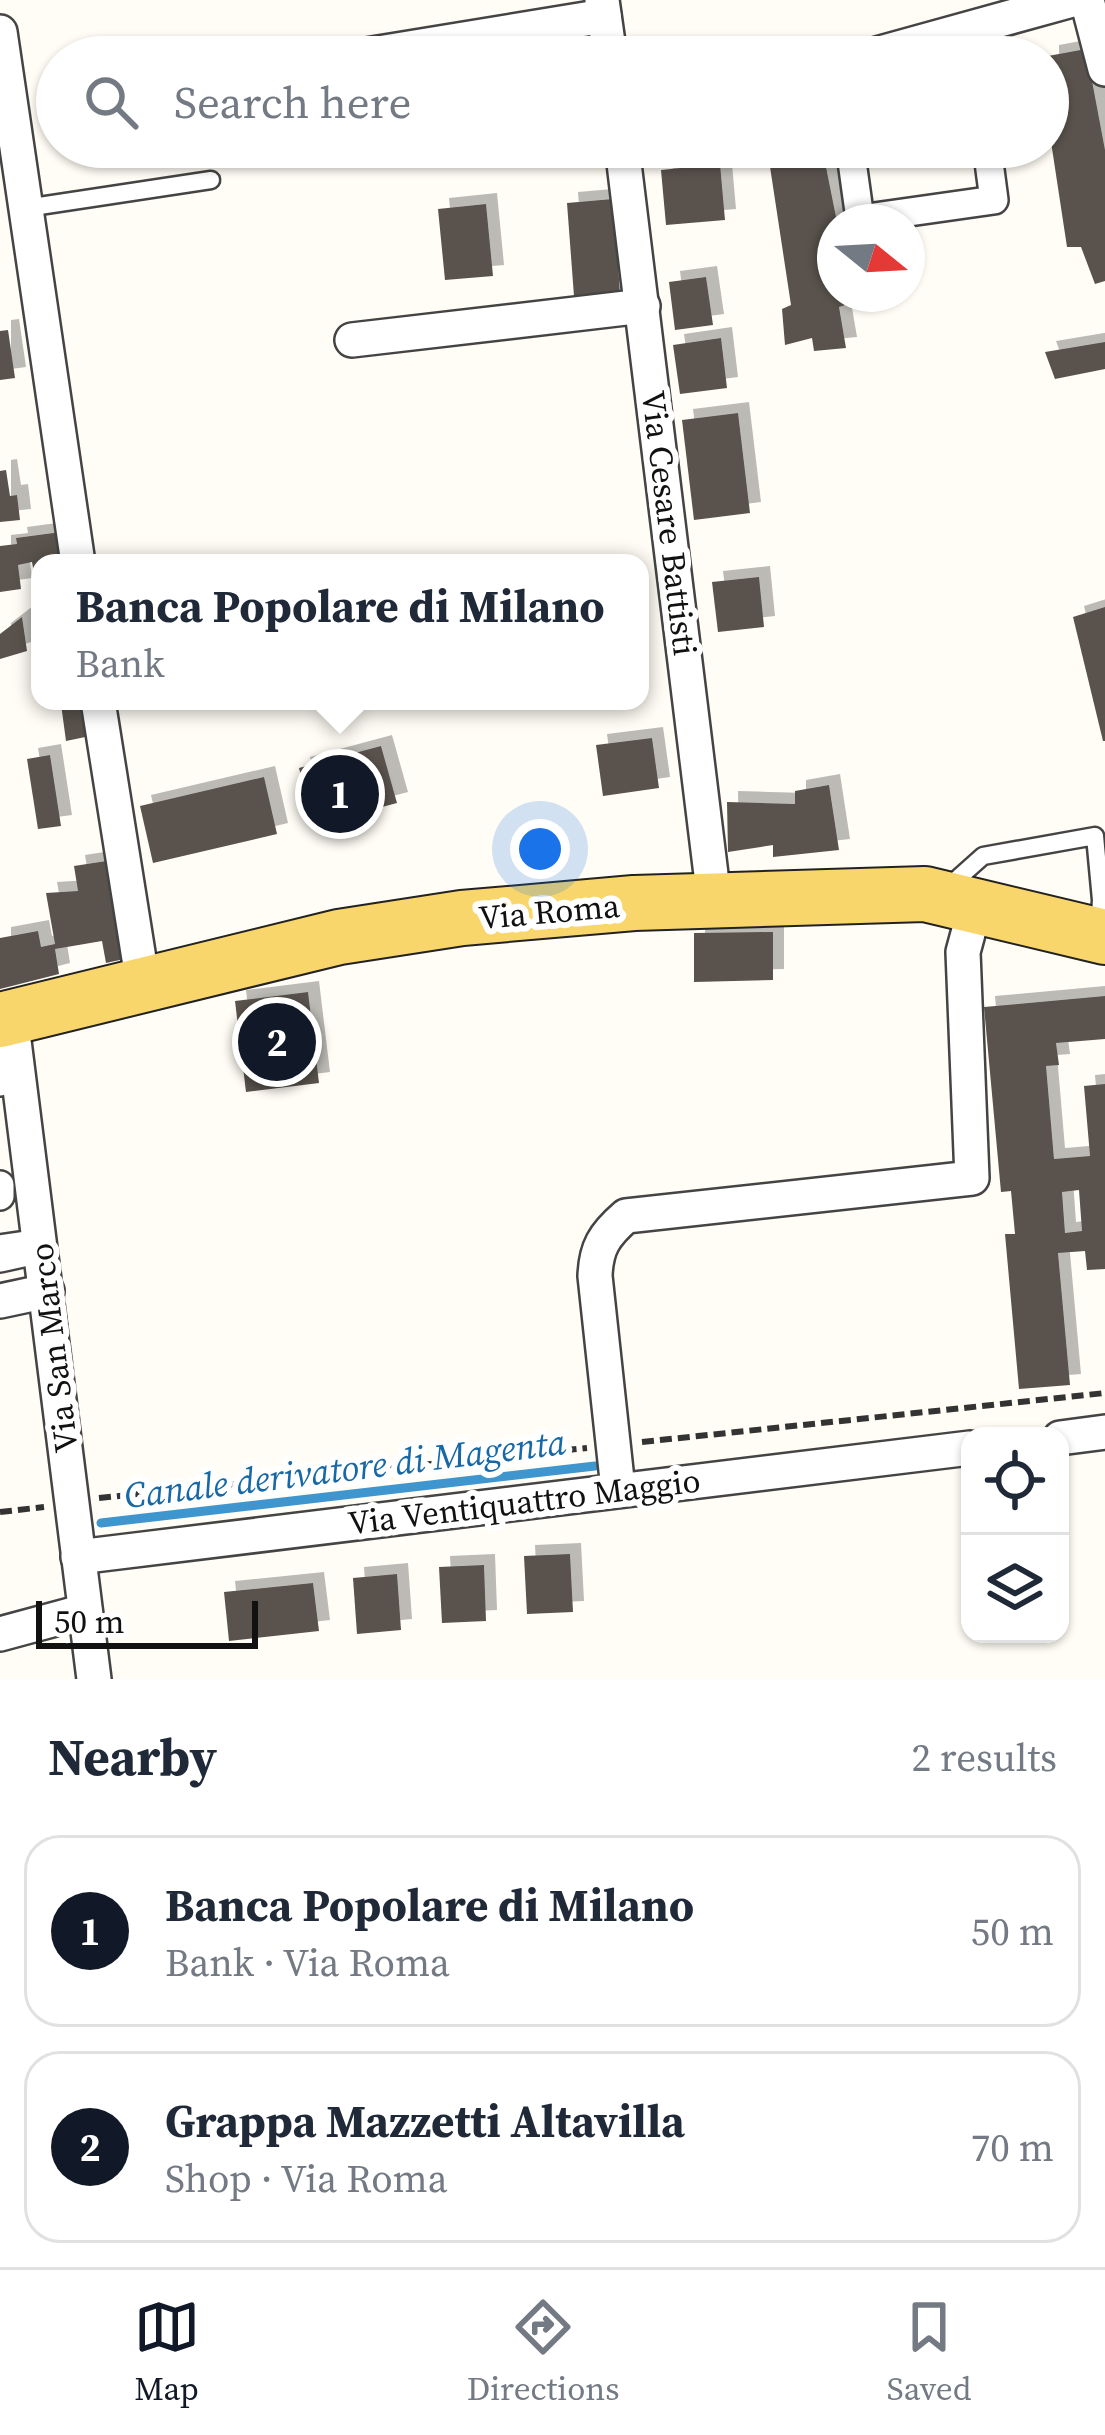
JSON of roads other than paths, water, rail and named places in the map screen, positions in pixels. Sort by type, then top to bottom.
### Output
[{"type":"main road","name":"Via Roma","points":[[4,1035],[143,984],[339,937],[462,918],[714,899],[957,900],[1102,936]]},
{"type":"street","points":[[942,36],[1072,0]]},
{"type":"street","points":[[1087,0],[1103,52]]},
{"type":"street","points":[[461,36],[603,8]]},
{"type":"street","points":[[0,32],[77,554]]},
{"type":"street","name":"Via Cesare Battisti","points":[[625,168],[714,899]]},
{"type":"street","points":[[853,168],[860,219],[994,200],[990,168]]},
{"type":"street","points":[[352,340],[643,306]]},
{"type":"street","points":[[99,710],[143,984]]},
{"type":"street","points":[[618,1489],[595,1276],[596,1252],[626,1216],[972,1178],[957,900]]},
{"type":"street","points":[[0,1082],[4,1035]]},
{"type":"street","name":"Via San Marco","points":[[4,1035],[47,1291],[94,1679]]},
{"type":"street","points":[[0,1185],[0,1196]]},
{"type":"street","points":[[0,1301],[47,1291]]},
{"type":"street","points":[[1069,1437],[1105,1432]]},
{"type":"street","name":"Via Ventiquattro Maggio","points":[[77,1557],[961,1449]]},
{"type":"street","points":[[0,1634],[85,1611]]},
{"type":"lane","points":[[26,208],[211,180]]},
{"type":"lane","points":[[957,900],[983,856],[1095,836],[1102,936]]},
{"type":"waterway","name":"Canale derivatore di Magenta","points":[[101,1523],[595,1466]]},
{"type":"place","name":"Banca Popolare di Milano","points":[[340,794]]},
{"type":"place","name":"Grappa Mazzetti Altavilla","points":[[277,1042]]}]
